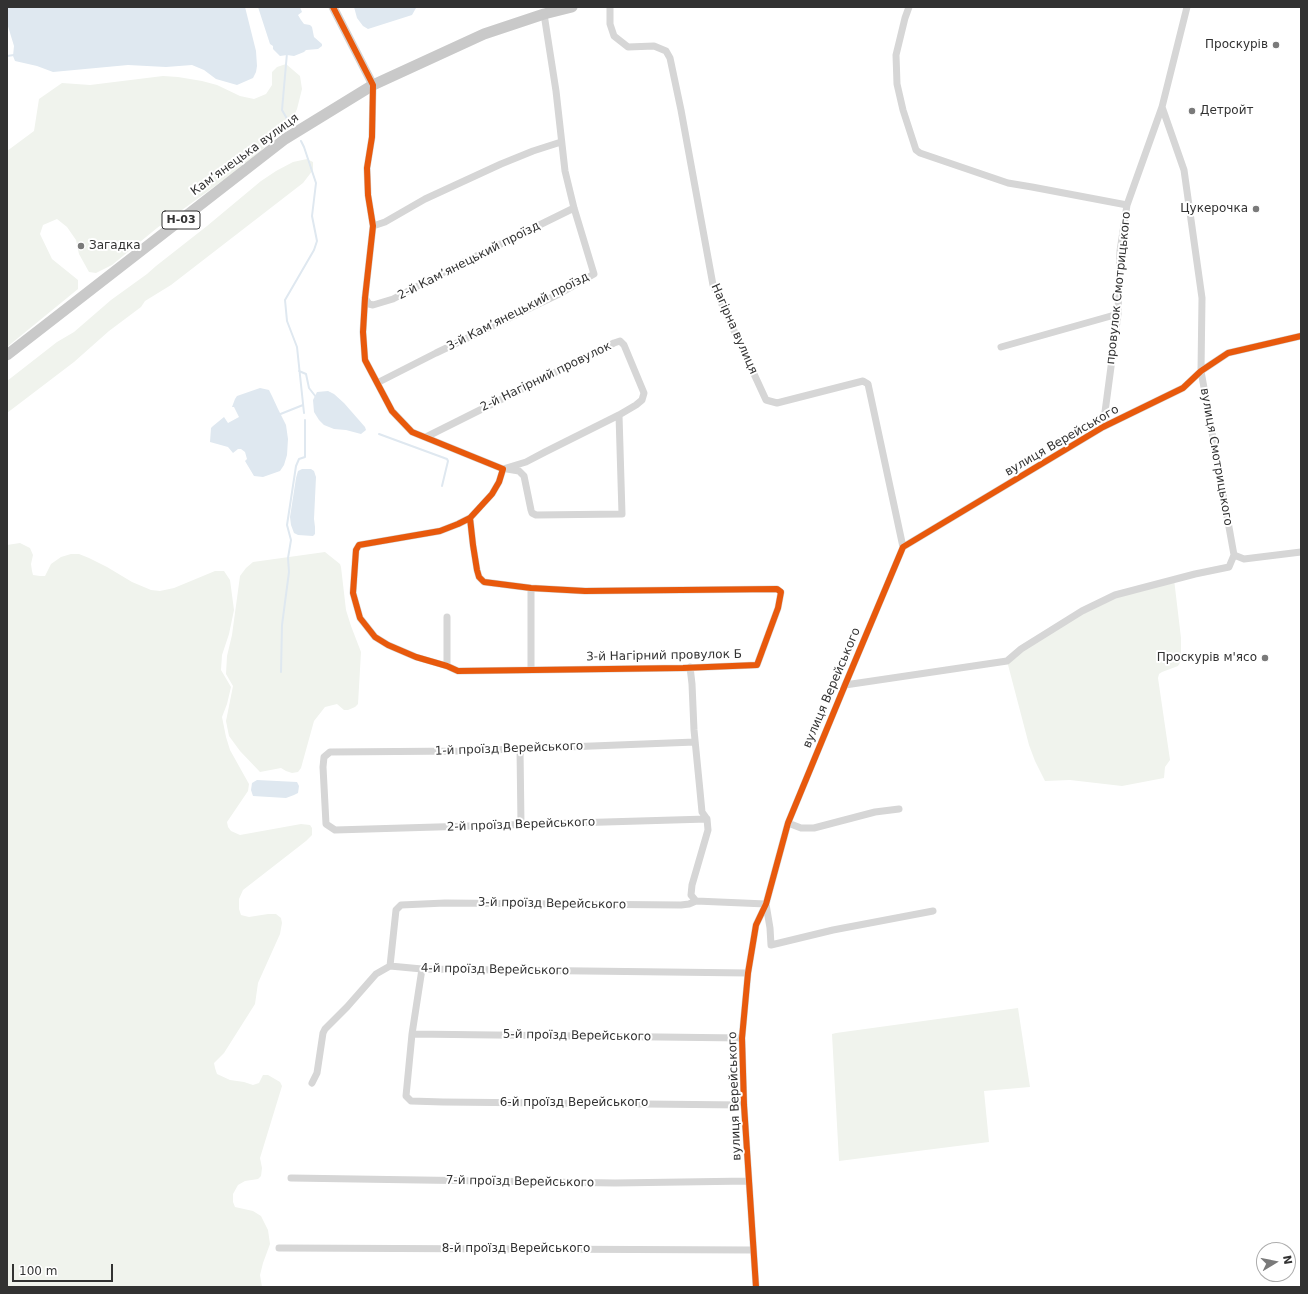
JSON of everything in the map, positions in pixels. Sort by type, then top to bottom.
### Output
[{"type":"main road","name":"Камʼянецька вулиця","points":[[7,356],[285,139],[373,85],[484,34],[544,14],[572,7]]},
{"type":"street","points":[[333,7],[373,85],[372,137],[367,168],[367,180],[373,226],[365,298],[363,332],[365,360],[392,411],[412,432],[503,469],[519,470],[524,476],[532,513],[536,515],[622,514],[619,415]]},
{"type":"street","name":"Нагірна вулиця","points":[[610,7],[610,24],[614,36],[628,47],[654,46],[666,51],[670,58],[713,285],[766,400],[777,403],[863,381],[868,384],[903,547]]},
{"type":"street","points":[[909,7],[896,55],[897,84],[903,110],[916,150],[920,153],[1008,183],[1032,186],[1127,206]]},
{"type":"street","points":[[1162,107],[1187,7]]},
{"type":"street","name":"3-й Камʼянецький проїзд","points":[[377,383],[559,294],[594,274],[574,208],[565,171],[556,91],[544,14]]},
{"type":"street","name":"провулок Смотрицького","points":[[1103,427],[1118,314],[1120,251],[1127,206],[1162,107]]},
{"type":"street","name":"вулиця Смотрицького","points":[[1162,107],[1184,170],[1202,298],[1201,371],[1234,555]]},
{"type":"street","points":[[373,226],[385,222],[425,199],[501,164],[561,142]]},
{"type":"street","name":"2-й Камʼянецький проїзд","points":[[365,298],[370,304],[373,305],[393,299],[574,208]]},
{"type":"street","points":[[1001,347],[1118,314]]},
{"type":"street","name":"вулиця Верейського","points":[[756,1287],[744,1105],[742,1038],[748,973],[756,924],[766,904],[788,823],[903,547],[1103,427],[1183,388],[1201,371],[1228,353],[1301,336]]},
{"type":"street","name":"2-й Нагірний провулок","points":[[426,437],[620,341],[624,345],[644,394],[642,400],[619,415],[526,462],[503,469]]},
{"type":"street","points":[[519,470],[526,462]]},
{"type":"street","points":[[470,518],[492,494],[499,482],[503,469]]},
{"type":"street","name":"3-й Нагірний провулок Б","points":[[470,518],[479,578],[484,582],[531,588],[585,591],[776,590],[780,592],[778,608],[757,665],[458,671],[394,648],[375,637],[367,629],[360,618],[353,592],[356,550],[359,545],[440,531],[470,518]]},
{"type":"street","points":[[845,685],[1008,661],[1021,649],[1082,611],[1101,601],[1132,590],[1229,567],[1234,555],[1244,559],[1301,552]]},
{"type":"street","points":[[531,588],[531,670]]},
{"type":"street","points":[[447,617],[447,666]]},
{"type":"street","points":[[690,667],[695,742],[702,812],[707,819],[708,830],[692,885],[691,895],[696,901]]},
{"type":"street","name":"1-й проїзд Верейського","points":[[335,830],[326,824],[324,794],[324,757],[330,752],[464,751],[695,742]]},
{"type":"street","points":[[520,748],[520,825]]},
{"type":"street","points":[[788,823],[801,828],[814,828],[875,812],[899,809]]},
{"type":"street","name":"2-й проїзд Верейського","points":[[335,830],[707,819]]},
{"type":"street","name":"3-й проїзд Верейського","points":[[390,966],[396,910],[401,905],[453,903],[681,905],[696,901],[766,904]]},
{"type":"street","points":[[766,904],[771,945],[833,930],[933,911]]},
{"type":"street","points":[[312,1083],[317,1073],[323,1033],[325,1029],[376,974],[390,966]]},
{"type":"street","name":"4-й проїзд Верейського","points":[[390,966],[422,969],[748,973]]},
{"type":"street","points":[[412,1034],[422,969]]},
{"type":"street","name":"5-й проїзд Верейського","points":[[412,1034],[742,1038]]},
{"type":"street","name":"6-й проїзд Верейського","points":[[412,1034],[406,1096],[411,1100],[443,1102],[744,1105]]},
{"type":"street","name":"7-й проїзд Верейського","points":[[291,1178],[586,1183],[749,1181]]},
{"type":"street","name":"8-й проїзд Верейського","points":[[279,1248],[753,1250]]},
{"type":"shaded area","points":[[7,7],[245,7],[256,51],[256,72],[253,78],[237,85],[216,79],[204,70],[192,65],[166,67],[128,65],[53,72],[37,66],[15,61],[13,56],[14,46],[7,23]]},
{"type":"shaded area","points":[[258,7],[300,7],[302,12],[298,15],[304,24],[312,27],[314,37],[322,44],[322,46],[318,49],[306,50],[294,56],[280,56],[270,44]]},
{"type":"shaded area","points":[[354,7],[423,7],[416,8],[412,15],[368,29],[363,26],[357,18]]},
{"type":"shaded area","points":[[286,64],[300,76],[302,89],[297,109],[290,125],[247,163],[157,228],[112,265],[96,273],[89,272],[79,254],[76,240],[67,227],[57,219],[43,225],[40,234],[52,259],[78,280],[78,289],[7,347],[7,151],[34,131],[39,99],[62,83],[90,85],[163,76],[202,81],[217,85],[240,96],[254,99],[266,94],[272,85],[272,72],[277,67]]},
{"type":"shaded area","points":[[307,159],[313,162],[313,170],[303,183],[171,285],[145,301],[141,307],[109,331],[74,362],[7,413],[7,381],[57,342],[74,332],[111,300],[147,274],[261,181],[293,162]]},
{"type":"shaded area","points":[[260,388],[269,390],[286,425],[288,439],[287,455],[284,465],[280,471],[263,477],[254,476],[245,461],[247,459],[245,452],[241,449],[238,449],[233,453],[228,447],[210,442],[211,428],[213,426],[224,417],[228,423],[239,417],[234,407],[232,407],[237,396]]},
{"type":"shaded area","points":[[328,391],[344,403],[366,430],[361,434],[346,430],[334,429],[324,425],[319,420],[314,412],[313,400],[317,392]]},
{"type":"shaded area","points":[[302,469],[311,469],[314,471],[316,477],[314,519],[315,534],[313,536],[298,535],[294,533],[291,525],[290,517],[296,478],[298,471]]},
{"type":"shaded area","points":[[20,543],[30,548],[33,555],[31,564],[33,575],[40,576],[45,576],[51,564],[61,557],[71,554],[79,554],[89,558],[132,582],[151,590],[160,591],[174,588],[215,571],[224,571],[230,580],[234,610],[229,634],[222,655],[221,670],[231,687],[222,717],[230,750],[249,784],[248,791],[227,822],[228,827],[231,831],[240,835],[301,824],[310,825],[312,828],[312,835],[306,841],[243,890],[239,899],[239,909],[241,915],[249,917],[276,914],[281,918],[282,923],[280,934],[258,983],[255,1004],[224,1053],[214,1063],[217,1074],[230,1080],[253,1085],[259,1083],[263,1075],[268,1075],[280,1082],[282,1086],[260,1158],[262,1168],[261,1176],[258,1179],[245,1181],[238,1185],[233,1194],[233,1202],[235,1207],[253,1211],[261,1216],[268,1230],[270,1244],[260,1275],[262,1287],[7,1287],[7,545]]},
{"type":"shaded area","points":[[325,552],[340,564],[346,610],[361,652],[358,704],[348,710],[344,710],[337,704],[325,707],[314,721],[301,768],[298,772],[292,773],[281,768],[260,772],[240,751],[229,736],[226,721],[233,686],[226,674],[227,656],[232,635],[240,576],[253,562]]},
{"type":"shaded area","points":[[1174,579],[1181,638],[1181,661],[1178,666],[1159,674],[1158,678],[1170,760],[1165,767],[1164,778],[1122,786],[1070,780],[1045,781],[1029,745],[1007,661],[1101,601]]},
{"type":"shaded area","points":[[257,780],[297,782],[299,786],[298,793],[286,798],[253,796],[251,790],[252,783]]},
{"type":"shaded area","points":[[1018,1008],[1030,1087],[984,1091],[989,1142],[839,1161],[832,1034]]},
{"type":"waterway","points":[[287,53],[282,110],[290,124]]},
{"type":"waterway","points":[[7,56],[14,55]]},
{"type":"waterway","points":[[301,141],[316,183],[312,216],[317,241],[314,250],[285,300],[287,321],[297,347],[304,413]]},
{"type":"waterway","points":[[299,371],[306,374],[309,388],[316,397]]},
{"type":"waterway","points":[[278,415],[303,405]]},
{"type":"waterway","points":[[281,672],[282,625],[289,572],[288,558],[291,540],[287,525],[296,466],[299,459],[305,457],[305,420]]},
{"type":"waterway","points":[[379,434],[447,459],[448,461],[442,486]]},
{"type":"cycle path","points":[[333,7],[373,85],[372,137],[367,168],[368,195],[373,226],[365,298],[363,332],[365,360],[392,411],[412,432],[503,469],[499,482],[492,494],[470,518],[440,531],[359,545],[356,550],[353,593],[360,618],[375,637],[388,645],[416,657],[447,666],[458,671],[683,668],[757,665],[778,608],[781,592],[777,589],[585,591],[531,588],[484,582],[479,577],[477,570],[470,518]]},
{"type":"cycle path","points":[[756,1287],[744,1105],[742,1038],[748,973],[756,925],[766,904],[788,823],[903,547],[1103,427],[1183,388],[1201,371],[1228,353],[1301,336]]},
{"type":"place","name":"Проскурів","points":[[1276,45]]},
{"type":"place","name":"Детройт","points":[[1192,111]]},
{"type":"place","name":"Цукерочка","points":[[1256,209]]},
{"type":"place","name":"Загадка","points":[[81,246]]},
{"type":"place","name":"Проскурів м'ясо","points":[[1265,658]]}]
